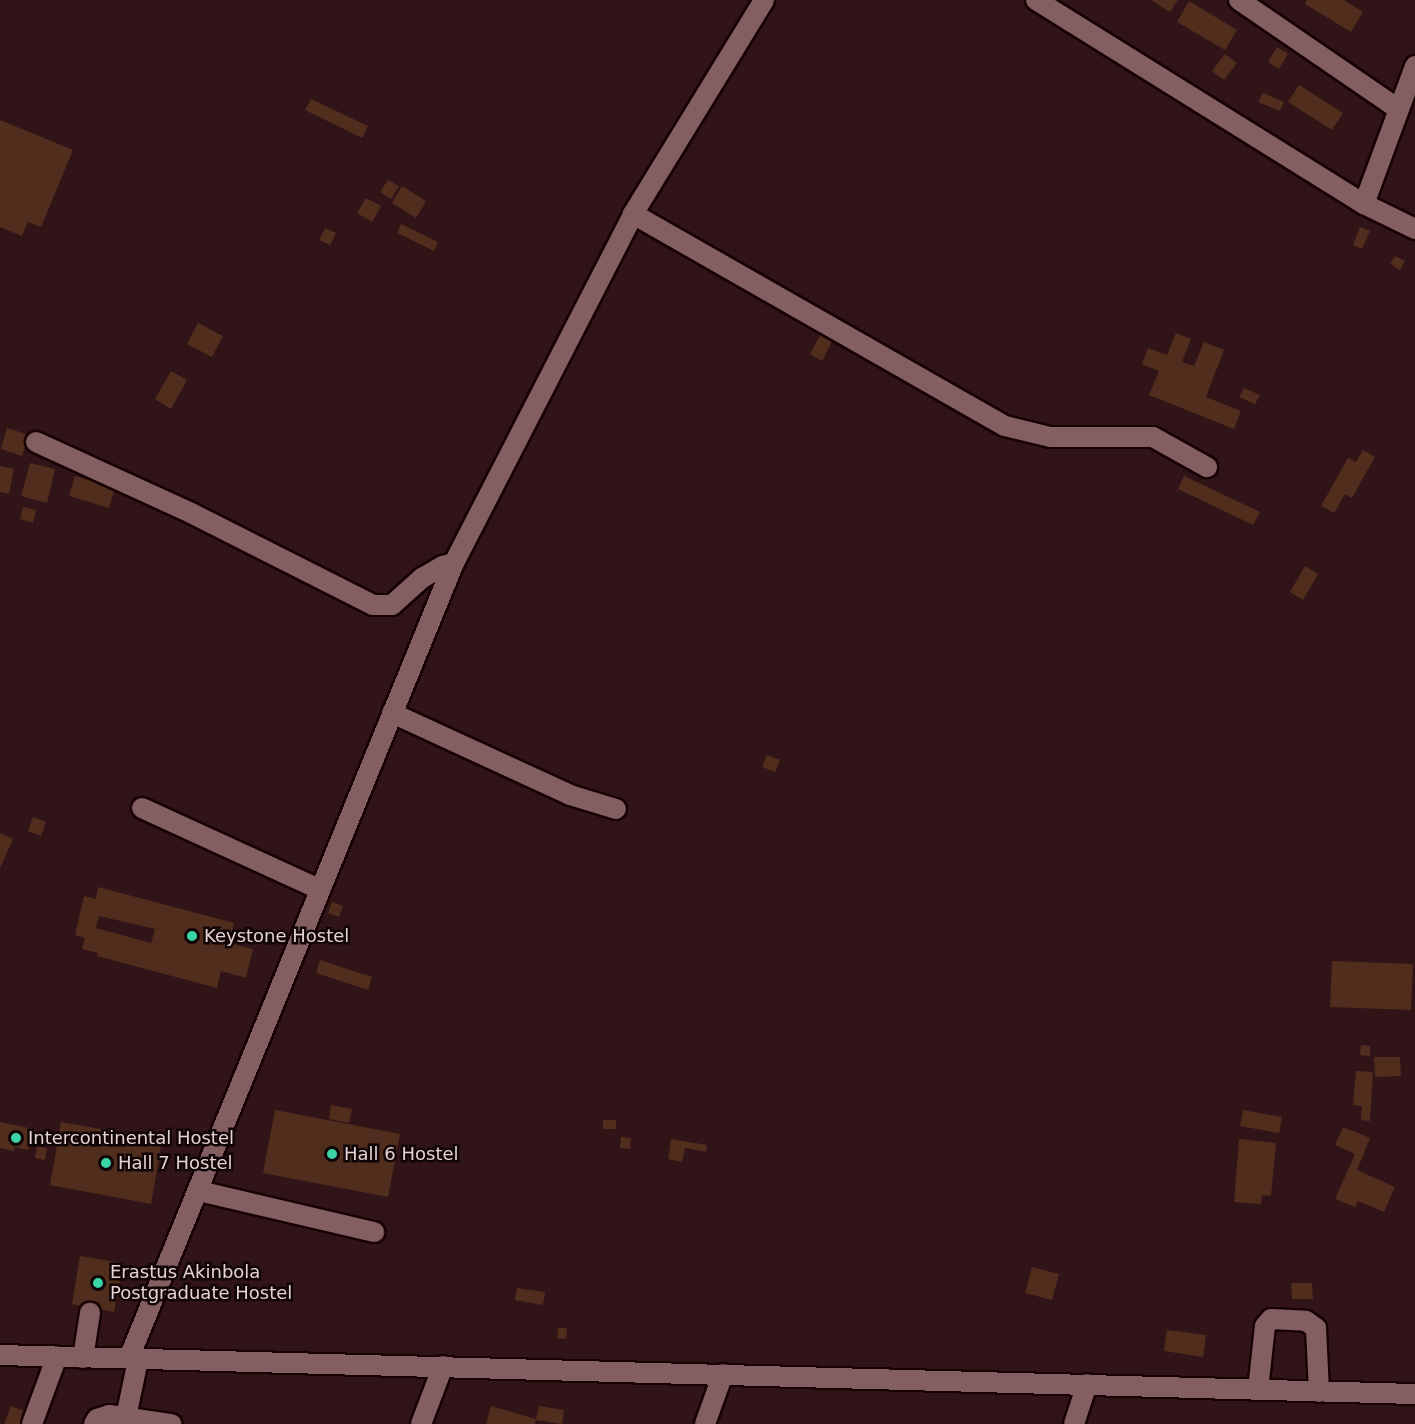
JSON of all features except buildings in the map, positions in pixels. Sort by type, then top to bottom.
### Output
[{"type":"street","points":[[126,1417],[134,1359],[319,889],[454,563],[633,214],[764,0]]},
{"type":"street","points":[[1036,0],[1364,204],[1415,229]]},
{"type":"street","points":[[1239,0],[1398,109]]},
{"type":"street","points":[[1364,204],[1415,66]]},
{"type":"street","points":[[633,214],[1005,426],[1050,437],[1153,437],[1207,466]]},
{"type":"street","points":[[36,442],[191,513],[373,605],[392,605],[422,578],[454,563]]},
{"type":"street","points":[[392,713],[570,795],[616,809]]},
{"type":"street","points":[[142,808],[319,889]]},
{"type":"street","points":[[199,1191],[374,1232]]},
{"type":"street","points":[[84,1358],[90,1313]]},
{"type":"street","points":[[1258,1390],[1265,1326],[1271,1319],[1306,1321],[1316,1328],[1319,1392]]},
{"type":"street","points":[[0,1355],[1415,1394]]},
{"type":"street","points":[[32,1424],[57,1356]]},
{"type":"street","points":[[421,1424],[443,1366]]},
{"type":"street","points":[[705,1424],[723,1374]]},
{"type":"street","points":[[1074,1424],[1087,1384]]},
{"type":"street","points":[[94,1424],[97,1419],[109,1415],[171,1424]]},
{"type":"place","name":"Keystone Hostel","points":[[192,936]]},
{"type":"place","name":"Intercontinental Hostel","points":[[16,1138]]},
{"type":"place","name":"Hall 6 Hostel","points":[[332,1154]]},
{"type":"place","name":"Hall 7 Hostel","points":[[106,1163]]},
{"type":"place","name":"Erastus Akinbola Postgraduate Hostel","points":[[98,1283]]}]
